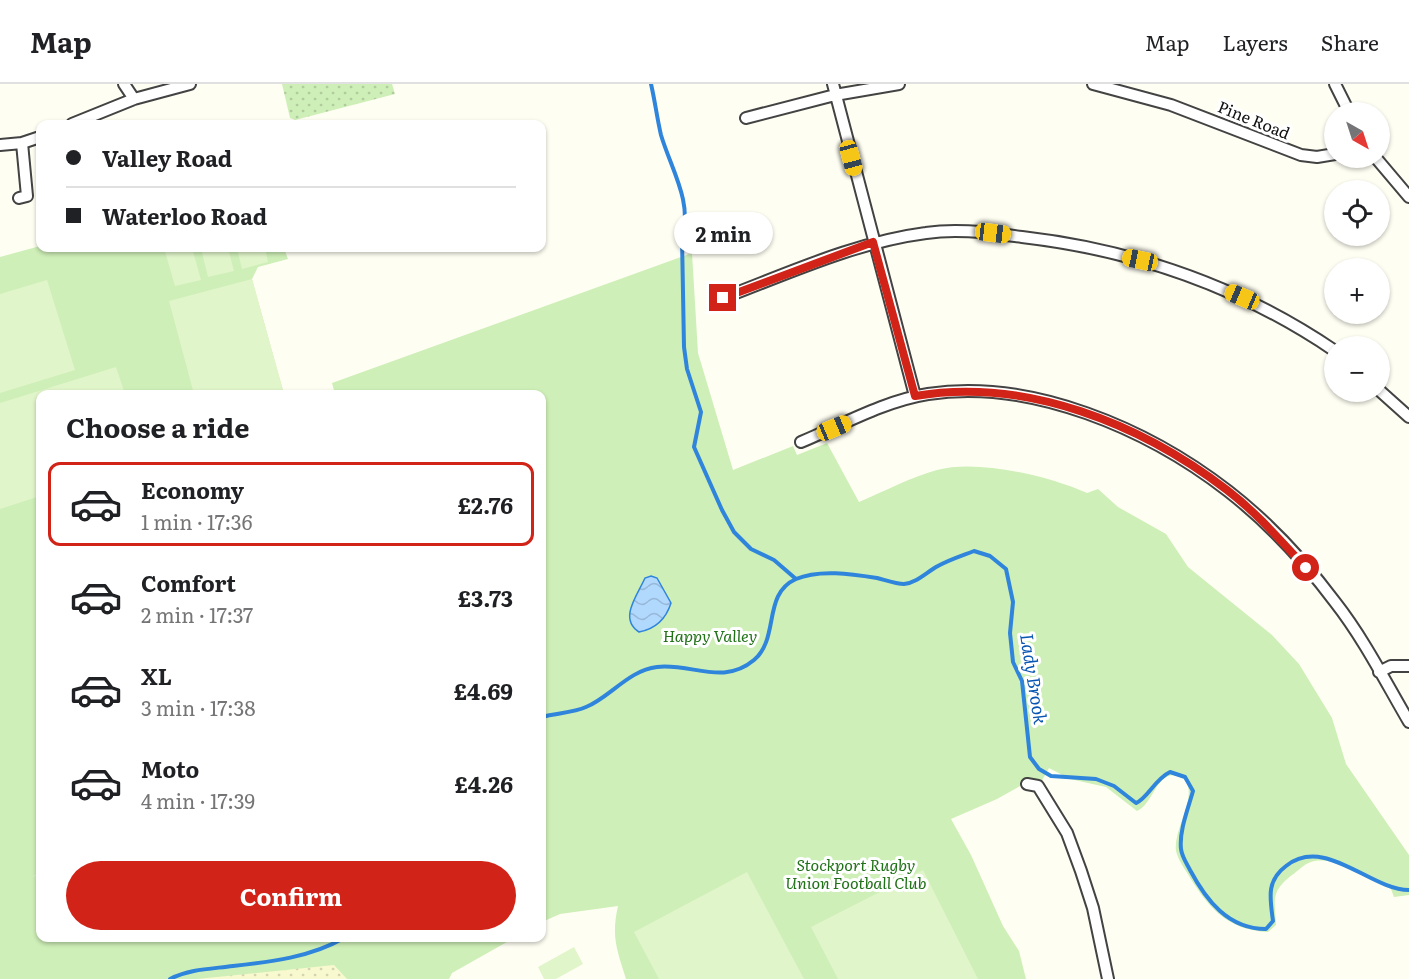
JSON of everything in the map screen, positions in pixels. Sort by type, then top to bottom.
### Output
[{"type":"street","points":[[124,84],[134,99]]},
{"type":"street","points":[[82,120],[134,99],[190,84]]},
{"type":"street","points":[[746,118],[834,89],[899,84]]},
{"type":"street","name":"Pine Road","points":[[1093,84],[1171,105],[1301,155],[1324,156]]},
{"type":"street","points":[[1335,84],[1343,102]]},
{"type":"street","points":[[834,89],[915,396]]},
{"type":"street","points":[[0,145],[22,143],[36,138]]},
{"type":"street","points":[[19,198],[27,196],[22,143]]},
{"type":"street","points":[[1384,168],[1409,197]]},
{"type":"street","points":[[723,298],[873,242],[942,231],[975,231],[1047,240],[1140,260],[1191,275],[1290,321],[1324,344]]},
{"type":"street","points":[[801,442],[915,396],[978,392],[1020,396],[1103,420],[1150,442],[1215,481],[1262,521],[1334,600],[1355,629],[1409,722]]},
{"type":"street","points":[[1390,400],[1409,417]]},
{"type":"street","points":[[1379,672],[1391,666],[1409,666]]},
{"type":"street","points":[[1027,784],[1038,786],[1066,833],[1093,908],[1108,979]]},
{"type":"green space","points":[[282,84],[392,84],[395,94],[295,120],[290,118]]},
{"type":"green space","points":[[36,247],[36,252],[285,252],[288,259],[258,267],[252,279],[283,390],[36,390],[36,875],[32,877],[36,876],[36,942],[507,942],[452,973],[449,979],[347,979],[334,965],[197,979],[0,979],[0,257]]},
{"type":"green space","points":[[165,252],[193,252],[201,280],[175,286]]},
{"type":"green space","points":[[202,252],[229,252],[234,271],[208,277]]},
{"type":"green space","points":[[238,252],[266,252],[268,262],[242,269]]},
{"type":"green space","name":"Happy Valley","points":[[692,253],[698,353],[733,470],[793,446],[797,455],[827,443],[859,502],[918,476],[954,467],[992,468],[1034,475],[1087,493],[1098,489],[1118,507],[1166,534],[1188,567],[1272,635],[1299,664],[1332,718],[1346,764],[1409,855],[1409,895],[1394,897],[1391,889],[1363,874],[1341,864],[1320,860],[1303,866],[1280,886],[1275,897],[1276,925],[1268,932],[1241,927],[1221,915],[1204,898],[1177,854],[1176,842],[1189,796],[1185,779],[1176,775],[1162,780],[1148,801],[1137,811],[1106,787],[1070,779],[1049,768],[1040,784],[1029,781],[997,799],[951,819],[971,855],[1003,926],[1019,951],[1026,979],[626,979],[615,935],[618,906],[560,914],[546,920],[546,390],[334,390],[332,383]]},
{"type":"green space","points":[[252,279],[283,390],[193,390],[169,301]]},
{"type":"green space","points":[[47,280],[75,370],[0,393],[0,294]]},
{"type":"green space","points":[[116,367],[124,390],[42,390]]},
{"type":"green space","points":[[36,392],[36,497],[0,509],[0,403]]},
{"type":"green space","points":[[923,870],[978,979],[838,979],[811,927]]},
{"type":"green space","points":[[747,872],[804,979],[659,979],[634,932]]},
{"type":"green space","points":[[574,947],[583,964],[556,979],[544,979],[538,967]]},
{"type":"green space","points":[[339,963],[352,979],[186,979]]},
{"type":"water","points":[[651,576],[657,578],[671,603],[659,622],[639,632],[633,627],[630,613],[634,599],[645,578]]},
{"type":"waterway","points":[[651,84],[661,135],[679,186],[685,212],[682,238],[684,347],[687,369],[701,412],[694,447],[734,532],[751,549],[774,560],[796,579]]},
{"type":"waterway","name":"Lady Brook","points":[[546,716],[576,711],[595,703],[637,673],[647,669],[670,667],[719,673],[742,668],[762,651],[779,595],[796,579],[815,574],[836,573],[904,584],[917,580],[945,562],[974,551],[990,556],[1006,569],[1013,602],[1010,633],[1013,662],[1022,681],[1030,757],[1039,769],[1051,776],[1096,779],[1114,786],[1136,803],[1170,772],[1185,777],[1193,791],[1183,827],[1182,852],[1203,892],[1220,911],[1240,924],[1266,929],[1273,921],[1272,884],[1286,866],[1301,858],[1316,857],[1332,860],[1394,888],[1409,890]]},
{"type":"waterway","name":"Lady Brook","points":[[170,979],[200,970],[290,958],[335,942]]},
{"type":"route","points":[[723,298],[873,242],[915,396],[949,392],[978,392],[1020,396],[1080,411],[1116,424],[1215,481],[1255,514],[1306,568]]},
{"type":"park label","name":"Stockport Rugby Union Football Club","points":[[856,874]]}]
